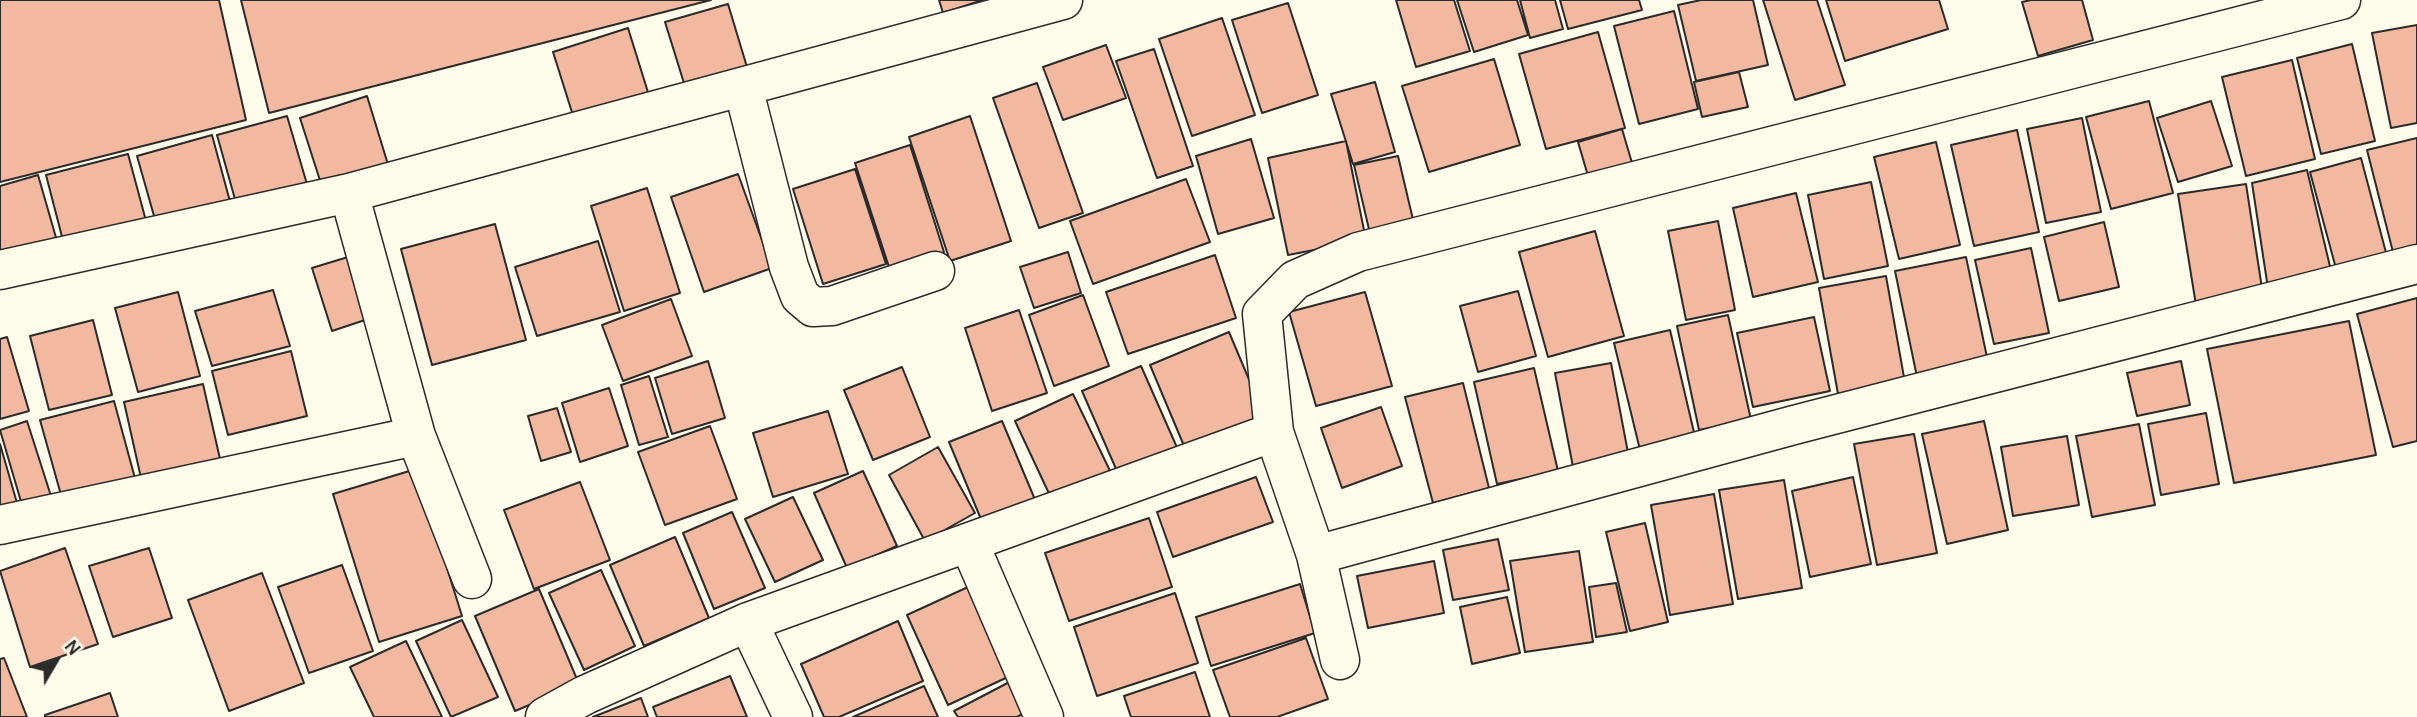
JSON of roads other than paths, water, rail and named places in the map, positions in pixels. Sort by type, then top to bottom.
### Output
[{"type":"street","points":[[0,270],[349,193],[1063,0]]},
{"type":"street","points":[[1340,660],[1316,555],[1273,432],[1262,314],[1295,280],[1358,253],[2341,0]]},
{"type":"street","points":[[743,87],[789,267],[800,296],[813,307],[832,306],[935,271]]},
{"type":"street","points":[[349,193],[416,436],[472,579]]},
{"type":"street","points":[[1316,555],[1794,425],[2417,264]]},
{"type":"street","points":[[545,717],[585,695],[748,622],[1273,432]]},
{"type":"street","points":[[0,524],[416,436]]},
{"type":"street","points":[[969,542],[1044,717]]},
{"type":"street","points":[[748,622],[793,717]]}]
